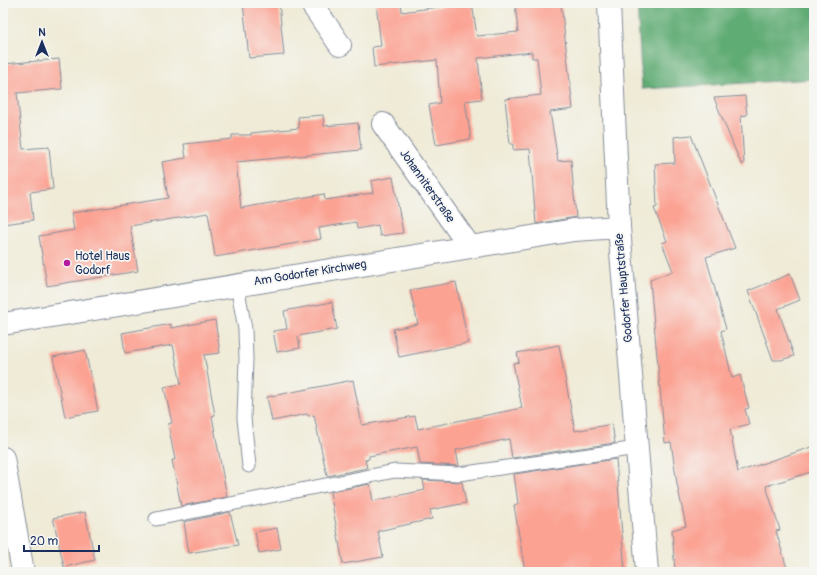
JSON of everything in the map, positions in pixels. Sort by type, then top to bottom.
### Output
[{"type":"street","points":[[311,3],[340,45]]},
{"type":"street","name":"Godorfer Hauptstraße","points":[[609,3],[618,228],[647,572]]},
{"type":"street","name":"Johanniterstraße","points":[[383,124],[470,247]]},
{"type":"street","name":"Am Godorfer Kirchweg","points":[[3,324],[574,230],[618,228]]},
{"type":"street","points":[[3,458],[23,572]]},
{"type":"lane","points":[[237,286],[245,329],[246,359],[244,418],[249,466]]},
{"type":"lane","points":[[156,519],[395,471],[459,474],[637,448]]},
{"type":"green space","points":[[637,3],[814,3],[814,79],[642,89]]},
{"type":"building","points":[[243,3],[279,3],[284,55],[249,58]]},
{"type":"building","points":[[376,3],[401,3],[402,12],[445,6],[444,3],[472,3],[477,36],[518,32],[515,3],[561,3],[573,109],[550,112],[558,161],[571,160],[576,217],[536,224],[530,149],[513,150],[513,144],[510,144],[505,99],[541,95],[537,58],[532,58],[532,52],[478,58],[482,99],[465,101],[471,139],[436,145],[429,105],[440,103],[437,60],[374,67],[372,47],[381,46]]},
{"type":"building","points":[[59,59],[62,89],[17,93],[23,149],[49,147],[53,189],[30,192],[33,220],[3,224],[3,64]]},
{"type":"building","points":[[745,96],[747,115],[741,116],[744,164],[741,164],[714,98]]},
{"type":"building","points":[[323,115],[324,126],[358,123],[361,150],[236,162],[241,208],[324,194],[325,200],[373,193],[371,181],[393,177],[403,233],[380,236],[378,225],[357,229],[356,222],[319,228],[321,239],[215,257],[208,213],[130,226],[138,271],[47,286],[39,236],[74,230],[71,213],[168,198],[162,162],[186,158],[184,144],[232,139],[232,135],[251,135],[251,133],[299,128],[298,117]]},
{"type":"building","points":[[691,135],[735,248],[706,257],[726,329],[721,331],[732,378],[740,375],[749,408],[745,409],[749,424],[730,429],[738,472],[814,446],[814,471],[766,486],[780,530],[776,531],[788,572],[675,572],[672,530],[686,526],[677,484],[671,442],[665,443],[650,280],[673,271],[662,243],[667,241],[654,208],[657,207],[655,164],[675,163],[674,137]]},
{"type":"building","points":[[790,274],[800,300],[778,309],[794,356],[781,360],[773,360],[748,291]]},
{"type":"building","points":[[456,282],[468,343],[399,357],[393,329],[418,324],[410,290]]},
{"type":"building","points":[[332,302],[337,329],[298,336],[300,348],[277,352],[273,331],[287,329],[284,311]]},
{"type":"building","points":[[215,320],[220,353],[204,355],[215,415],[212,416],[227,497],[181,506],[172,460],[175,460],[168,424],[172,423],[164,387],[181,384],[173,345],[125,353],[122,333],[171,324],[171,328]]},
{"type":"building","points":[[559,345],[575,431],[612,424],[615,443],[512,458],[509,439],[456,450],[459,466],[420,464],[417,447],[369,456],[369,459],[365,460],[367,468],[327,476],[314,415],[308,416],[307,414],[272,421],[267,397],[353,380],[362,425],[415,416],[418,429],[522,408],[513,363],[519,362],[517,353]]},
{"type":"building","points":[[85,350],[98,411],[65,417],[53,357]]},
{"type":"building","points":[[616,459],[625,572],[525,572],[514,505],[518,504],[514,474]]},
{"type":"building","points":[[423,480],[462,482],[466,503],[430,510],[432,519],[378,531],[383,557],[343,564],[330,492],[370,484],[373,501],[425,490]]},
{"type":"building","points":[[85,512],[95,560],[64,567],[53,518]]},
{"type":"building","points":[[230,512],[238,545],[189,553],[184,522]]},
{"type":"building","points":[[277,528],[281,549],[259,553],[255,532]]},
{"type":"place","name":"Hotel Haus Godorf","points":[[67,263]]}]
